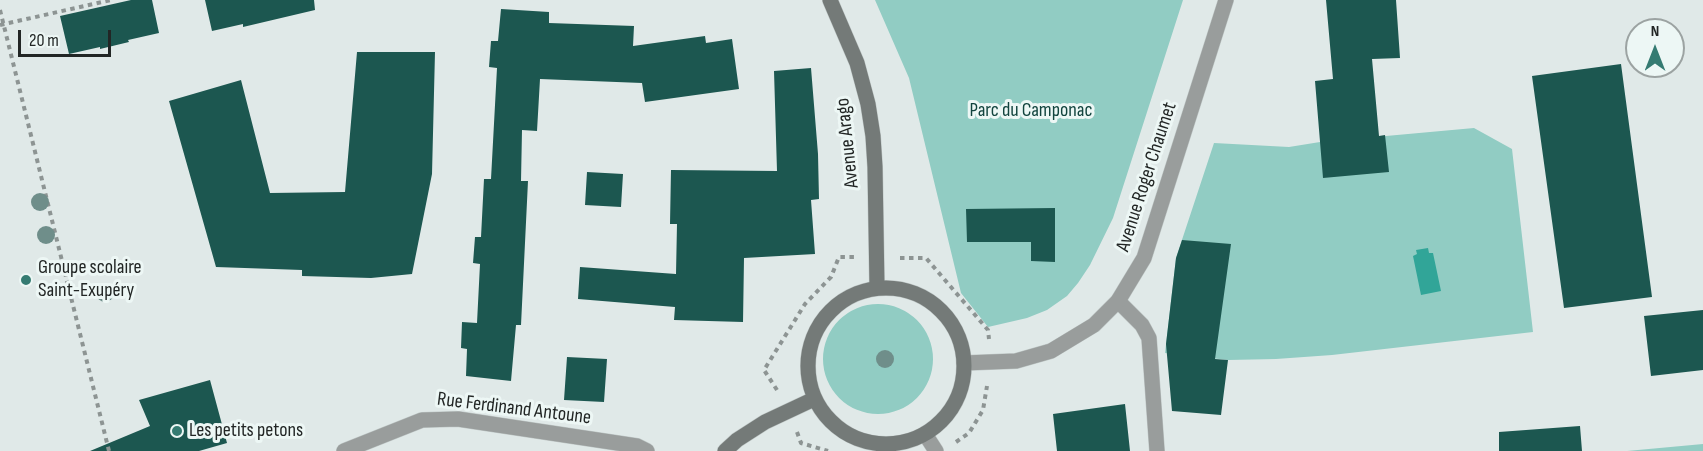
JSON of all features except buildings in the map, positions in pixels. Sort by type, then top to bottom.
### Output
[{"type":"main road","name":"Avenue Arago","points":[[830,0],[857,63],[868,104],[875,167],[877,287]]},
{"type":"main road","points":[[877,287],[903,289],[927,299],[947,316],[960,338],[964,363],[963,380],[958,396],[950,411],[939,424],[925,434],[894,444],[862,441],[847,435],[834,425],[814,399],[807,375],[808,351],[817,327],[832,308],[853,294],[877,287]]},
{"type":"main road","points":[[726,451],[755,428],[814,399]]},
{"type":"street","name":"Avenue Roger Chaumet","points":[[964,363],[1016,361],[1051,351],[1094,325],[1118,301],[1144,258],[1226,0]]},
{"type":"street","points":[[1118,301],[1142,325],[1149,338],[1157,451]]},
{"type":"street","name":"Rue Ferdinand Antoune","points":[[344,451],[422,420],[458,419],[637,446],[647,451]]},
{"type":"street","points":[[925,434],[936,451]]},
{"type":"path","points":[[2,25],[111,0]]},
{"type":"path","points":[[0,10],[109,451]]},
{"type":"path","points":[[828,451],[801,443],[789,410],[764,370],[805,304],[831,277],[839,257],[926,258],[988,330],[991,363],[983,410],[969,433],[952,445]]},
{"type":"green space","name":"Parc du Camponac","points":[[875,0],[1183,0],[1113,218],[1090,265],[1078,283],[1067,296],[1047,310],[1027,318],[988,327],[961,293],[909,78]]},
{"type":"green space","points":[[1474,128],[1512,149],[1533,332],[1332,355],[1276,359],[1228,360],[1165,353],[1176,258],[1214,143],[1289,147],[1320,142]]},
{"type":"green space","points":[[878,304],[899,309],[917,320],[928,338],[933,359],[928,380],[917,398],[899,409],[878,414],[857,409],[839,398],[828,380],[823,359],[828,338],[839,320],[857,309]]},
{"type":"green space","points":[[1703,444],[1703,451],[1627,451]]},
{"type":"shaded area","points":[[1428,248],[1429,253],[1433,253],[1441,291],[1421,295],[1413,256],[1417,254],[1416,250]]},
{"type":"place","name":"Groupe scolaire Saint-Exupéry","points":[[26,280]]},
{"type":"place","name":"Les petits petons","points":[[177,431]]}]
